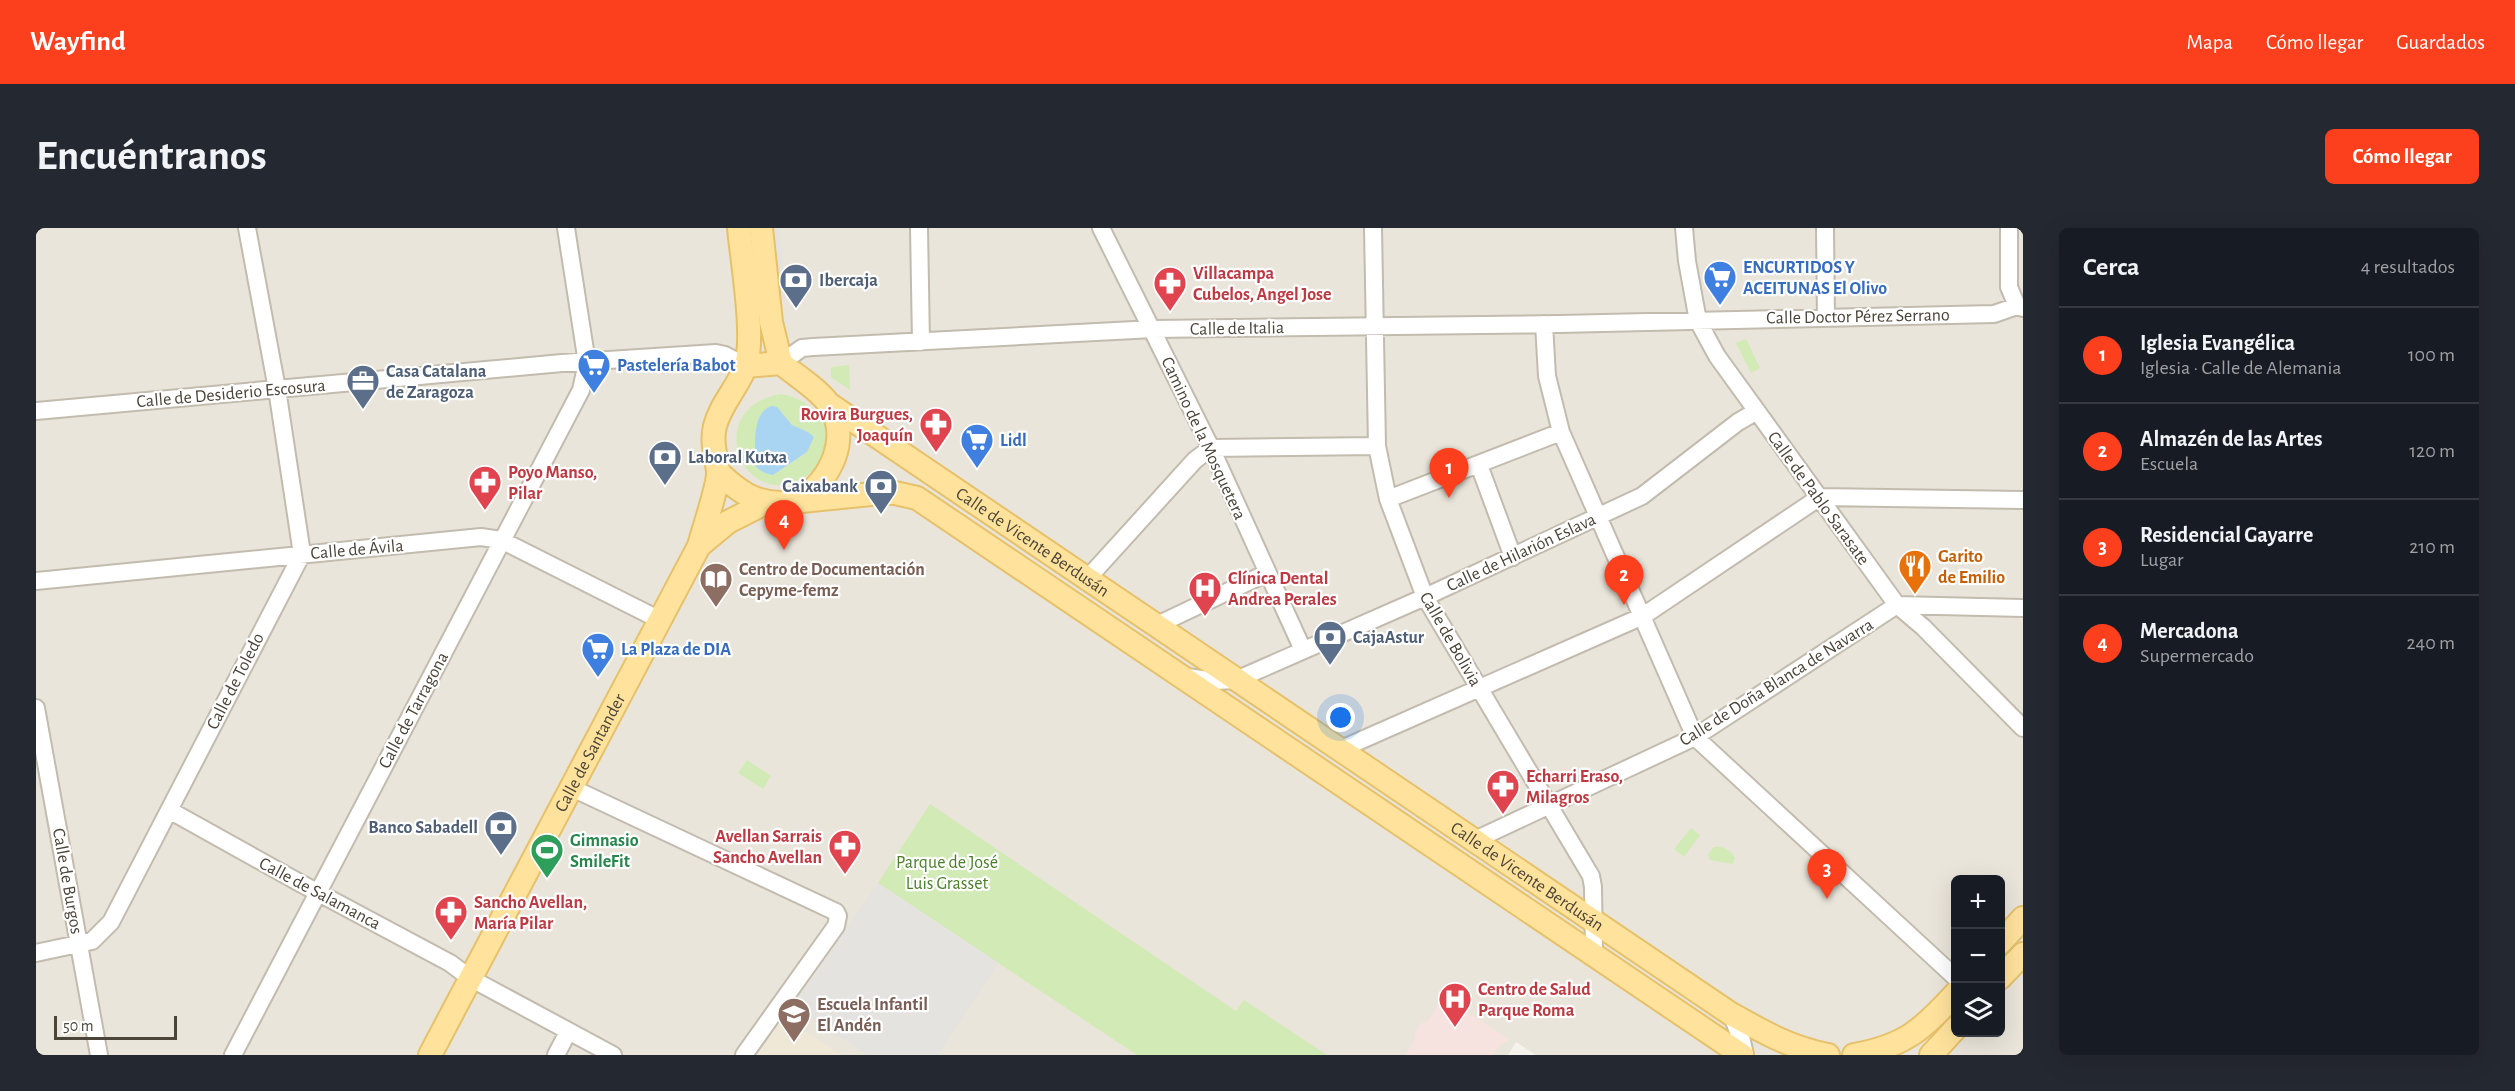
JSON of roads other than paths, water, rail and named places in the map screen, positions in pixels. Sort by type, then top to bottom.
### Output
[{"type":"main road","points":[[699,546],[718,472],[713,442],[715,426],[722,408],[746,366],[749,340],[739,228]]},
{"type":"main road","points":[[718,472],[750,497],[765,503],[799,500],[816,487],[834,460],[839,432],[829,404],[819,393],[781,363],[771,322],[761,228]]},
{"type":"main road","points":[[746,366],[781,363]]},
{"type":"main road","name":"Calle de Vicente Berdusán","points":[[829,404],[1731,1014],[1784,1043],[1806,1051],[1828,1055]]},
{"type":"main road","name":"Calle de Vicente Berdusán","points":[[799,500],[895,493],[917,498],[1744,1055]]},
{"type":"main road","points":[[699,546],[728,522],[765,503]]},
{"type":"main road","name":"Calle de Santander","points":[[430,1055],[699,546]]},
{"type":"main road","points":[[2005,938],[2023,918]]},
{"type":"main road","points":[[2005,974],[2023,954]]},
{"type":"main road","points":[[1854,1055],[1874,1052],[1908,1038],[1936,1015],[1951,998]]},
{"type":"main road","points":[[1931,1055],[1951,1033]]},
{"type":"street","points":[[247,228],[277,388],[302,554]]},
{"type":"street","points":[[566,228],[587,363]]},
{"type":"street","points":[[919,228],[921,342]]},
{"type":"street","name":"Camino de la Mosquetera","points":[[1101,228],[1211,448],[1303,650]]},
{"type":"street","name":"Calle de Bolivia","points":[[1373,228],[1377,446],[1389,499],[1425,597],[1551,805],[1591,876],[1594,955]]},
{"type":"street","name":"Calle de Pablo Sarasate","points":[[1684,228],[1687,261],[1698,321],[1717,356],[1897,605],[1923,627],[2023,728]]},
{"type":"street","points":[[1825,228],[1827,317]]},
{"type":"street","points":[[2008,228],[2009,287],[2020,307]]},
{"type":"street","name":"Calle Doctor Pérez Serrano","points":[[1698,321],[1994,314],[2020,307]]},
{"type":"street","name":"Calle de Italia","points":[[781,363],[802,348],[1153,329],[1698,321]]},
{"type":"street","points":[[1544,324],[1546,376],[1561,432],[1695,737],[1951,973]]},
{"type":"street","name":"Calle de Desiderio Escosura","points":[[36,411],[277,388],[716,353],[746,366]]},
{"type":"street","name":"Calle de Tarragona","points":[[233,1055],[577,398],[587,363]]},
{"type":"street","name":"Calle de Hilarión Eslava","points":[[1236,680],[1425,597],[1642,496],[1738,422],[1757,411]]},
{"type":"street","points":[[1389,499],[1561,432]]},
{"type":"street","points":[[1087,579],[1195,460],[1211,448],[1377,446]]},
{"type":"street","points":[[1479,465],[1513,557]]},
{"type":"street","points":[[1339,750],[1642,616],[1820,497],[2023,500]]},
{"type":"street","name":"Calle de Ávila","points":[[36,581],[481,537],[501,540],[660,620]]},
{"type":"street","name":"Calle de Toledo","points":[[80,944],[92,941],[111,922],[302,554]]},
{"type":"street","points":[[1155,626],[1267,573]]},
{"type":"street","points":[[1897,605],[2023,608]]},
{"type":"street","name":"Calle de Doña Blanca de Navarra","points":[[1475,840],[1695,737],[1897,605]]},
{"type":"street","name":"Calle de Vicente Berdusán","points":[[1183,677],[1215,681],[1236,680]]},
{"type":"street","name":"Calle de Burgos","points":[[36,708],[99,1055]]},
{"type":"street","points":[[572,788],[832,909],[838,916],[836,926],[744,1055]]},
{"type":"street","name":"Calle de Salamanca","points":[[169,810],[450,963],[470,978],[613,1055]]},
{"type":"street","points":[[36,953],[80,944]]},
{"type":"street","points":[[1731,1014],[1742,1041],[1744,1055]]},
{"type":"street","points":[[556,1055],[568,1032]]},
{"type":"water","points":[[771,406],[777,407],[792,425],[814,437],[807,452],[773,475],[761,471],[753,461],[757,423],[764,410]]},
{"type":"place","name":"ENCURTIDOS Y ACEITUNAS El Olivo","points":[[1720,306]]},
{"type":"place","name":"Ibercaja","points":[[796,309]]},
{"type":"place","name":"Villacampa Cubelos, Angel Jose","points":[[1170,312]]},
{"type":"place","name":"Pastelería Babot","points":[[594,394]]},
{"type":"place","name":"Casa Catalana de Zaragoza","points":[[363,410]]},
{"type":"place","name":"Rovira Burgues, Joaquín","points":[[936,453]]},
{"type":"place","name":"Lidl","points":[[977,469]]},
{"type":"place","name":"Laboral Kutxa","points":[[665,486]]},
{"type":"place","name":"Iglesia Evangélica","points":[[1449,498]]},
{"type":"place","name":"Poyo Manso, Pilar","points":[[485,511]]},
{"type":"place","name":"Caixabank","points":[[881,515]]},
{"type":"place","name":"Mercadona","points":[[784,550]]},
{"type":"place","name":"Garito de Emilio","points":[[1915,595]]},
{"type":"place","name":"Almazén de las Artes","points":[[1624,605]]},
{"type":"place","name":"Centro de Documentación Cepyme-femz","points":[[716,608]]},
{"type":"place","name":"Clínica Dental Andrea Perales","points":[[1205,617]]},
{"type":"place","name":"CajaAstur","points":[[1330,666]]},
{"type":"place","name":"La Plaza de DIA","points":[[598,678]]},
{"type":"place","name":"Echarri Eraso, Milagros","points":[[1503,815]]},
{"type":"place","name":"Banco Sabadell","points":[[501,856]]},
{"type":"place","name":"Avellan Sarrais Sancho Avellan","points":[[845,875]]},
{"type":"place","name":"Gimnasio SmileFit","points":[[547,879]]},
{"type":"place","name":"Residencial Gayarre","points":[[1827,899]]},
{"type":"place","name":"Sancho Avellan, María Pilar","points":[[451,941]]},
{"type":"place","name":"Centro de Salud Parque Roma","points":[[1455,1028]]},
{"type":"place","name":"Escuela Infantil El Andén","points":[[794,1043]]},
{"type":"park label","name":"Parque de José Luis Grasset","points":[[947,872]]}]
